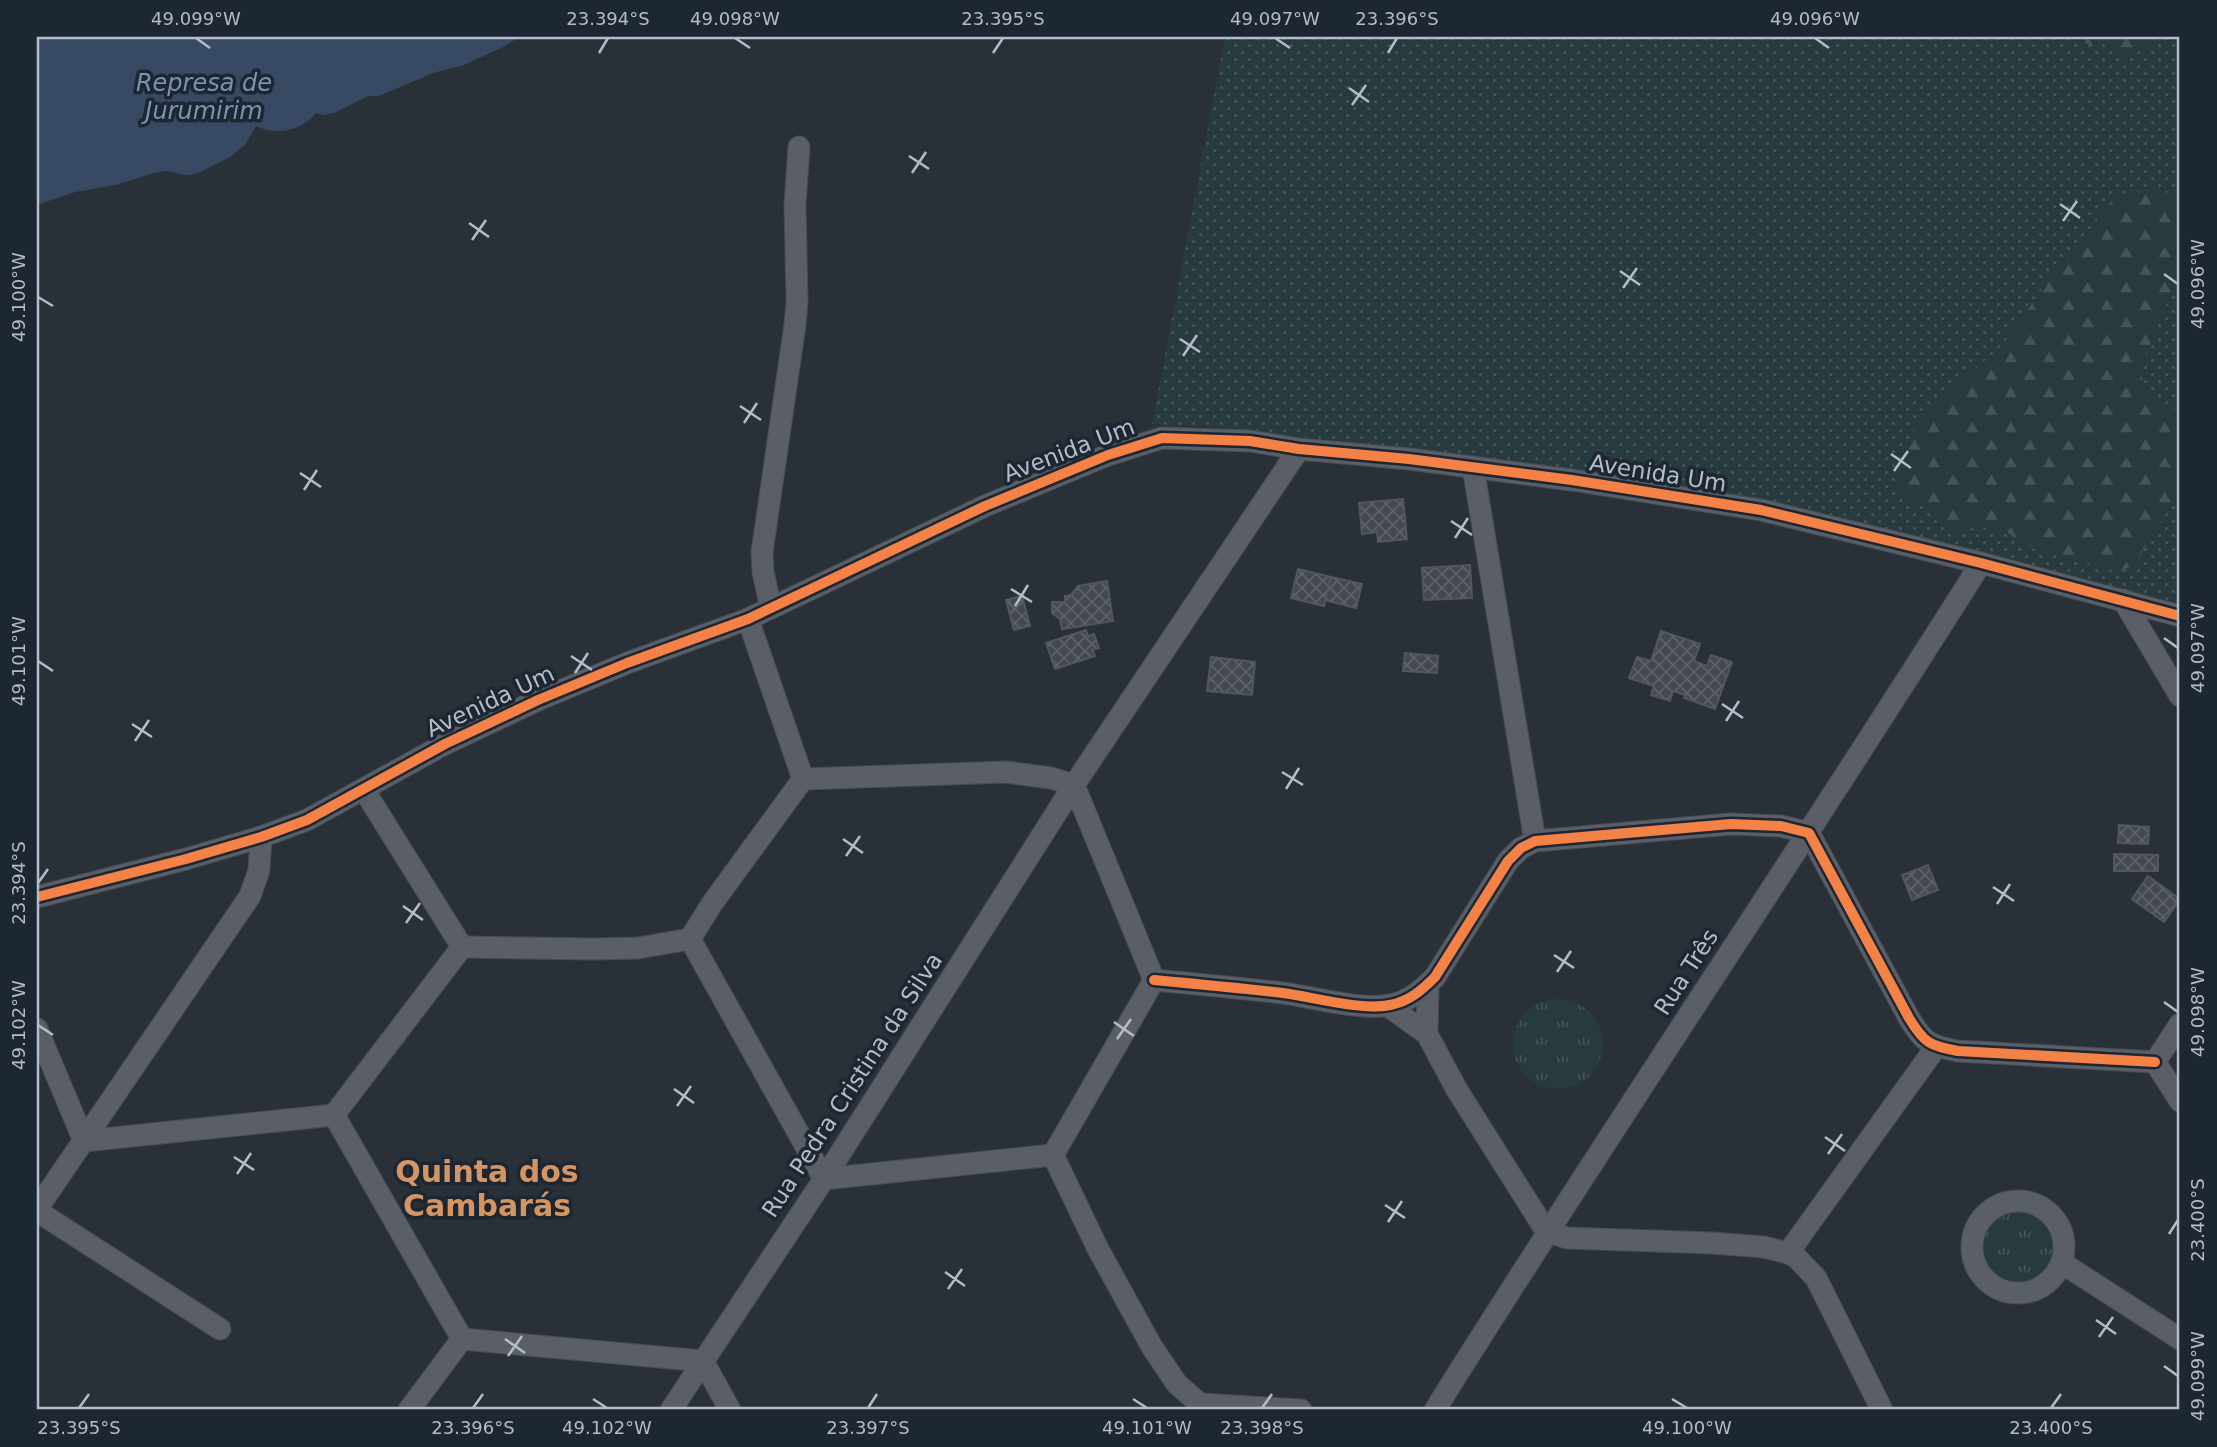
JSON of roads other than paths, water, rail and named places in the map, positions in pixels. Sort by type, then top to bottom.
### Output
[{"type":"street","points":[[771,608],[763,572],[762,552],[795,325],[795,205],[799,147]]},
{"type":"street","name":"Avenida Um","points":[[37,897],[261,837],[307,820],[445,744],[538,700],[627,663],[748,619],[985,506],[1108,454],[1162,438],[1250,441],[1299,449],[1409,459],[1572,480],[1761,510],[1981,563],[2180,616]]},
{"type":"street","name":"Rua Pedra Cristina da Silva","points":[[671,1410],[824,1180],[1074,785],[1299,449]]},
{"type":"street","points":[[1473,467],[1535,841]]},
{"type":"street","name":"Rua Três","points":[[1435,1410],[1546,1231],[1809,834],[1981,563]]},
{"type":"street","points":[[2123,600],[2180,696]]},
{"type":"street","points":[[748,619],[803,779]]},
{"type":"street","points":[[803,779],[1006,772],[1051,778],[1074,785],[1154,980]]},
{"type":"street","points":[[462,947],[638,948],[690,939],[711,905],[803,779]]},
{"type":"street","points":[[365,790],[462,947]]},
{"type":"street","points":[[1154,980],[1388,1006],[1406,1001],[1422,991],[1455,946],[1508,861],[1521,848],[1535,841],[1731,824],[1782,826],[1809,834],[1909,1018],[1922,1037],[1936,1047],[1958,1051],[2155,1062]]},
{"type":"street","points":[[220,1329],[37,1210],[250,896],[259,870],[261,837]]},
{"type":"street","points":[[690,939],[824,1180],[1053,1155]]},
{"type":"street","points":[[84,1141],[334,1115],[462,947]]},
{"type":"street","points":[[1053,1155],[1154,980]]},
{"type":"street","points":[[1427,1034],[1428,984]]},
{"type":"street","points":[[1388,1006],[1427,1034],[1457,1090],[1546,1231],[1567,1238],[1764,1247],[1796,1257],[1816,1278],[1882,1410]]},
{"type":"street","points":[[2155,1062],[2180,1024]]},
{"type":"street","points":[[37,1029],[84,1141]]},
{"type":"street","points":[[1788,1253],[1936,1047]]},
{"type":"street","points":[[2155,1062],[2180,1101]]},
{"type":"street","points":[[334,1115],[462,1339]]},
{"type":"street","points":[[1053,1155],[1098,1249],[1152,1347],[1177,1384],[1198,1407],[1301,1410]]},
{"type":"street","points":[[2023,1201],[2039,1205],[2052,1214],[2060,1227],[2064,1243],[2062,1263],[2053,1277],[2038,1289],[2022,1293],[2006,1292],[1990,1284],[1979,1272],[1973,1257],[1975,1230],[1983,1216],[2007,1202],[2023,1201]]},
{"type":"street","points":[[2062,1263],[2180,1339]]},
{"type":"street","points":[[462,1339],[703,1361],[730,1410]]},
{"type":"street","points":[[409,1410],[462,1339]]},
{"type":"water","name":"Represa de Jurumirim","points":[[37,37],[519,37],[464,65],[433,73],[379,96],[368,96],[334,113],[316,113],[296,128],[271,131],[256,126],[245,145],[230,157],[196,174],[166,171],[153,173],[116,185],[75,192],[37,205]]},
{"type":"district","name":"Quinta dos Cambarás","points":[[487,1188]]}]
